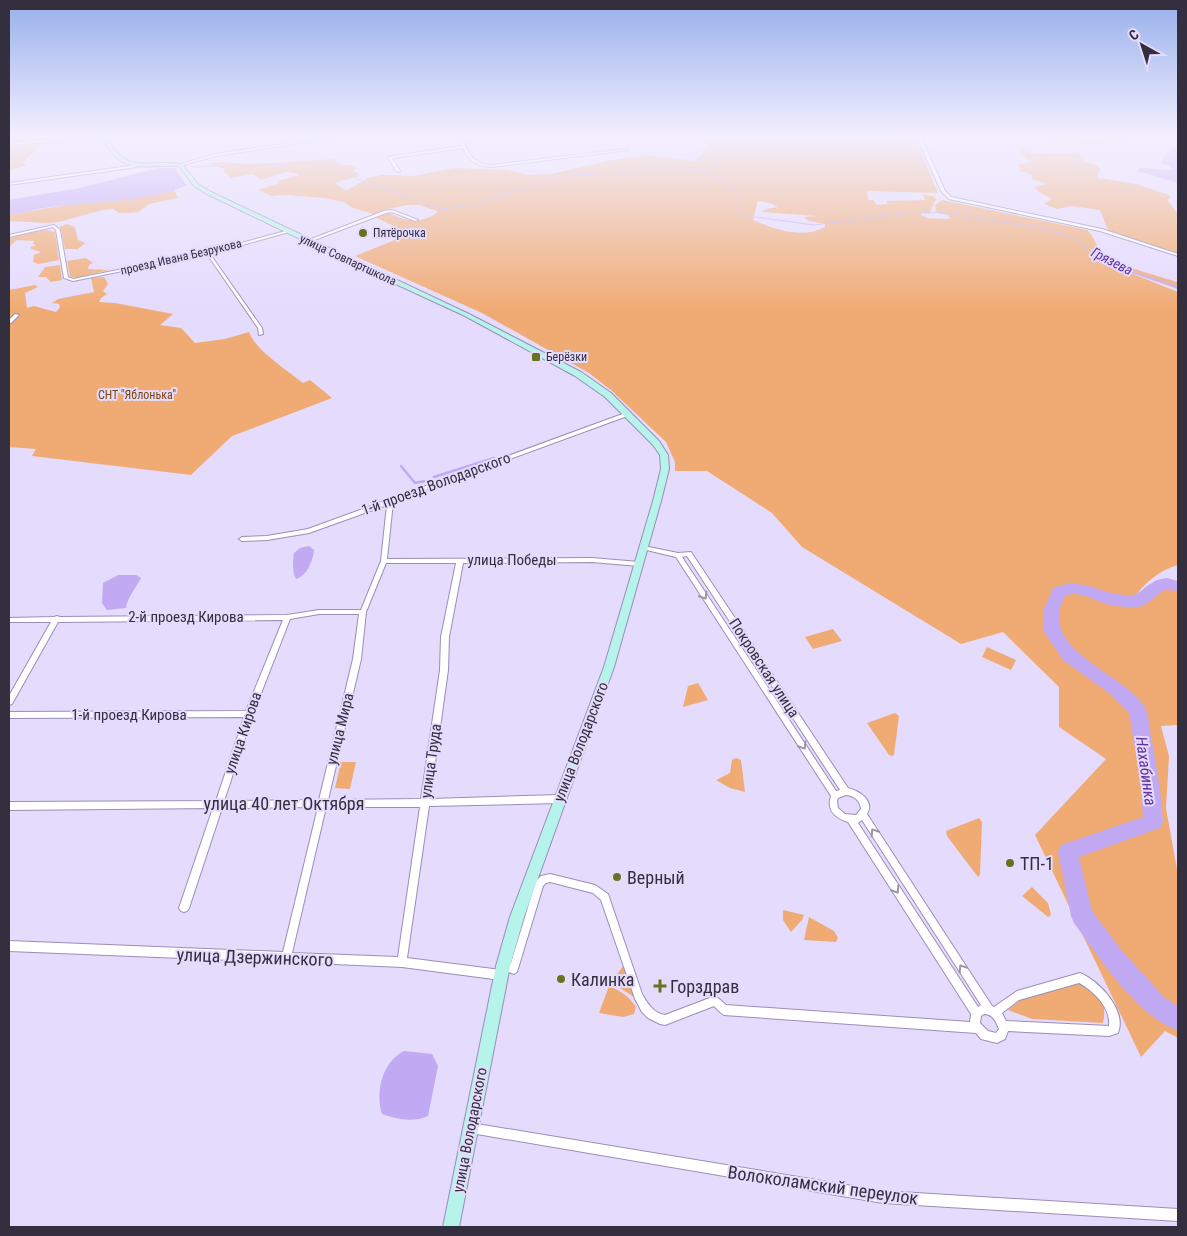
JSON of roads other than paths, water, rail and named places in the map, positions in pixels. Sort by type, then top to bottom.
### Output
[{"type":"street","name":"улица Совпартшкола","points":[[211,195],[475,318],[504,334]]},
{"type":"street","points":[[947,195],[950,198],[1101,230],[1178,254]]},
{"type":"street","points":[[308,241],[385,212],[392,211],[416,220]]},
{"type":"street","name":"проезд Ивана Безрукова","points":[[9,236],[54,226],[58,230],[66,278],[72,280],[208,253],[288,231]]},
{"type":"street","points":[[208,253],[260,328],[261,334]]},
{"type":"street","points":[[9,322],[17,314]]},
{"type":"street","name":"улица Володарского","points":[[451,1227],[502,971],[517,916],[609,667],[644,548],[666,462],[661,449],[628,414],[591,382],[504,334]]},
{"type":"street","name":"1-й проезд Володарского","points":[[242,539],[267,538],[309,531],[628,414]]},
{"type":"street","name":"улица Мира","points":[[286,959],[357,659],[363,612],[384,561],[390,500]]},
{"type":"street","name":"Покровская улица","points":[[644,548],[678,555],[689,554],[846,791],[852,792],[862,800],[865,810],[863,815],[992,1011],[1000,1017],[1003,1026]]},
{"type":"street","name":"Покровская улица","points":[[678,555],[835,796],[833,805],[835,811],[851,819],[976,1013],[974,1018],[978,1028]]},
{"type":"street","name":"улица Труда","points":[[402,962],[444,670],[446,637],[460,560]]},
{"type":"street","name":"улица Победы","points":[[384,561],[592,560],[639,564]]},
{"type":"street","name":"2-й проезд Кирова","points":[[9,620],[287,617],[319,612],[363,612]]},
{"type":"street","name":"улица Кирова","points":[[184,908],[249,714],[287,617]]},
{"type":"street","points":[[9,702],[57,618]]},
{"type":"street","name":"1-й проезд Кирова","points":[[9,715],[249,714]]},
{"type":"street","points":[[835,796],[846,791]]},
{"type":"street","name":"улица 40 лет Октября","points":[[9,806],[322,802],[425,803],[559,799]]},
{"type":"street","points":[[851,819],[863,815]]},
{"type":"street","points":[[502,971],[514,969],[539,884],[544,879],[550,878],[595,889],[605,897],[638,996],[650,1015],[657,1019],[665,1020],[715,1001],[724,1010],[978,1028],[984,1035],[997,1038],[1001,1035],[1003,1026],[1109,1031],[1114,1029],[1116,1024],[1115,1016],[1093,985],[1080,978],[1017,996],[992,1011],[984,1009],[976,1013]]},
{"type":"street","name":"улица Дзержинского","points":[[9,946],[286,959],[402,962],[502,971]]},
{"type":"street","name":"Волоколамский переулок","points":[[471,1128],[883,1198],[1178,1215]]},
{"type":"waterway","name":"Грязева","points":[[401,195],[441,209],[473,205],[503,195]]},
{"type":"waterway","name":"Грязева","points":[[737,195],[738,212],[748,216],[814,225],[903,214],[938,212],[1041,228],[1075,238],[1093,254],[1104,260]]},
{"type":"waterway","name":"Грязева","points":[[1102,259],[1119,268],[1178,287]]},
{"type":"waterway","points":[[434,477],[494,458]]},
{"type":"waterway","points":[[401,466],[415,483],[425,481]]},
{"type":"waterway","name":"Нахабинка","points":[[1178,586],[1172,584],[1162,585],[1139,601],[1112,600],[1082,589],[1068,588],[1059,592],[1051,612],[1052,632],[1069,656],[1115,688],[1137,710],[1150,778],[1153,822],[1068,852],[1082,916],[1115,960],[1157,1006],[1178,1019]]},
{"type":"place","name":"Пятёрочка","points":[[363,233]]},
{"type":"place","name":"Берёзки","points":[[536,357]]},
{"type":"place","name":"ТП-1","points":[[1010,863]]},
{"type":"place","name":"Верный","points":[[617,877]]},
{"type":"place","name":"Калинка","points":[[561,979]]},
{"type":"place","name":"Горздрав","points":[[660,986]]},
{"type":"park label","name":"СНТ \"Яблонька\"","points":[[137,395]]}]
